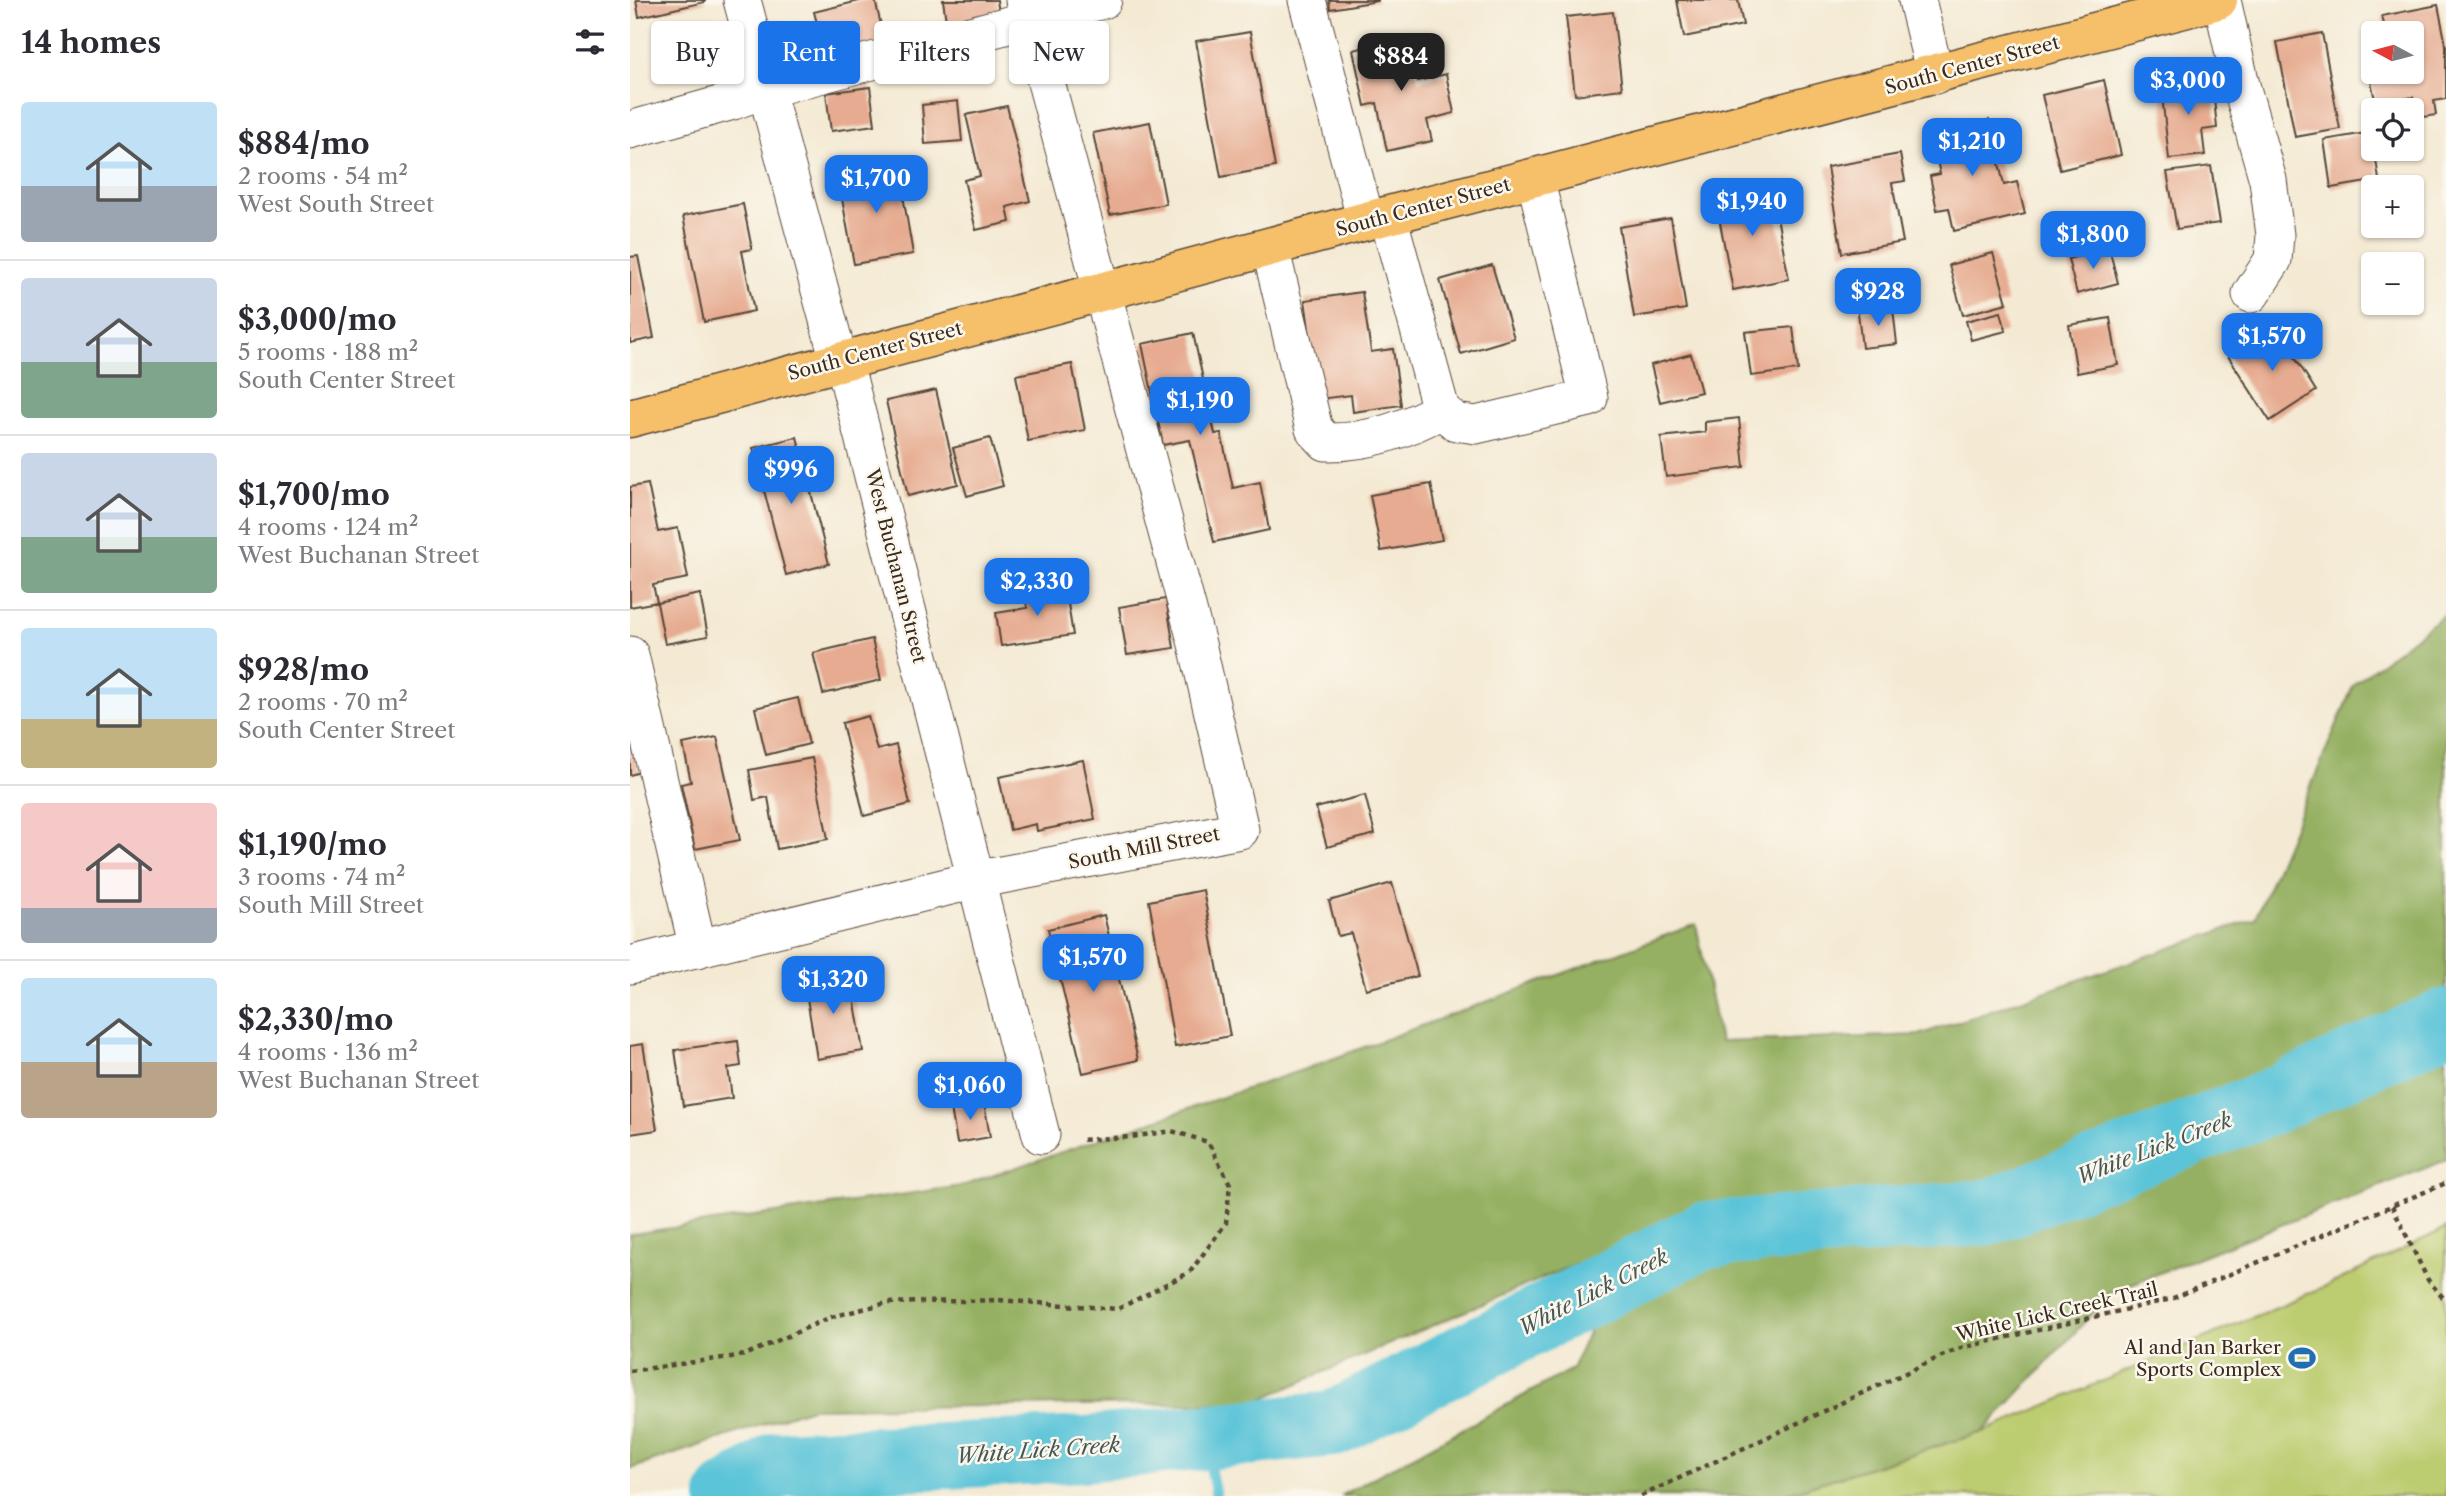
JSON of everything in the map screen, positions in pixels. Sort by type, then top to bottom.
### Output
[{"type":"main road","name":"South Center Street","points":[[630,418],[1377,218],[2220,0]]},
{"type":"street","name":"West Buchanan Street","points":[[742,0],[839,361],[847,374],[1041,1135]]},
{"type":"street","points":[[630,130],[1027,10],[1103,0]]},
{"type":"street","points":[[1307,0],[1441,410],[1456,422],[1476,425],[1589,398],[1535,178]]},
{"type":"street","points":[[1917,0],[1935,75]]},
{"type":"street","points":[[2220,0],[2268,180],[2275,235],[2273,260],[2251,294]]},
{"type":"street","points":[[1027,10],[1102,291]]},
{"type":"street","points":[[1270,247],[1314,429],[1326,442],[1350,443],[1410,427],[1441,410]]},
{"type":"street","name":"South Mill Street","points":[[630,965],[975,880],[1240,830],[1198,644],[1102,291]]},
{"type":"street","points":[[630,655],[698,948]]},
{"type":"path","points":[[630,1371],[745,1355],[831,1317],[887,1303],[999,1300],[1118,1309],[1190,1272],[1226,1223],[1230,1184],[1208,1142],[1172,1130],[1131,1138],[1086,1141],[1041,1135]]},
{"type":"path","name":"White Lick Creek Trail","points":[[1641,1496],[1957,1349],[2171,1299],[2446,1182]]},
{"type":"path","points":[[2392,1206],[2428,1280],[2446,1301]]},
{"type":"green space","points":[[2446,613],[2446,1160],[2113,1291],[1983,1432],[1778,1496],[1340,1496],[1572,1369],[1629,1241],[1252,1403],[811,1408],[630,1469],[630,1234],[962,1186],[1305,1069],[1696,924],[1720,1042],[1919,1035],[2255,919],[2354,684]]},
{"type":"green space","name":"Al and Jan Barker Sports Complex","points":[[2446,1228],[2446,1496],[1778,1496],[1983,1432],[2333,1283]]},
{"type":"building","points":[[636,0],[705,0],[705,2],[639,17]]},
{"type":"building","points":[[863,0],[875,0],[880,21],[874,21],[874,45],[860,48],[860,21],[816,21],[814,12]]},
{"type":"building","points":[[943,0],[997,0],[1000,20],[946,21]]},
{"type":"building","points":[[1329,0],[1378,0],[1378,1],[1330,9]]},
{"type":"building","points":[[1677,0],[1738,0],[1743,25],[1684,37]]},
{"type":"building","points":[[2438,5],[2446,45],[2446,99],[2434,101],[2436,115],[2424,117],[2424,98],[2375,98],[2372,84],[2424,84],[2424,21],[2383,21],[2382,16]]},
{"type":"building","points":[[1613,12],[1622,89],[1575,95],[1566,17]]},
{"type":"building","points":[[1250,32],[1275,167],[1221,177],[1196,41]]},
{"type":"building","points":[[2322,33],[2340,129],[2295,137],[2277,42]]},
{"type":"building","points":[[1409,37],[1418,81],[1446,74],[1454,113],[1427,120],[1432,141],[1387,151],[1377,103],[1365,106],[1353,50]]},
{"type":"building","points":[[2104,80],[2121,155],[2060,170],[2042,95]]},
{"type":"building","points":[[2212,80],[2217,128],[2202,130],[2205,155],[2169,159],[2161,86]]},
{"type":"building","points":[[870,87],[875,125],[831,131],[826,93]]},
{"type":"building","points":[[958,101],[962,141],[925,144],[922,105]]},
{"type":"building","points":[[1007,106],[1030,201],[1007,207],[1010,222],[976,230],[964,180],[980,176],[966,115]]},
{"type":"building","points":[[1989,120],[2004,185],[2017,182],[2025,214],[1954,231],[1949,208],[1937,210],[1930,176],[1940,174],[1931,134]]},
{"type":"building","points":[[1150,122],[1166,204],[1110,215],[1093,133]]},
{"type":"building","points":[[2361,134],[2361,161],[2376,161],[2378,175],[2361,175],[2361,183],[2331,188],[2324,140]]},
{"type":"building","points":[[1900,154],[1905,181],[1892,183],[1903,242],[1842,253],[1827,167]]},
{"type":"building","points":[[898,166],[913,254],[854,264],[838,177]]},
{"type":"building","points":[[2211,166],[2220,223],[2177,229],[2167,172]]},
{"type":"building","points":[[1771,186],[1789,279],[1733,290],[1715,197]]},
{"type":"building","points":[[743,204],[752,249],[742,251],[754,311],[704,322],[683,216]]},
{"type":"building","points":[[1671,218],[1686,309],[1634,317],[1619,227]]},
{"type":"building","points":[[2109,248],[2118,283],[2077,294],[2068,259]]},
{"type":"building","points":[[1993,253],[2007,303],[1963,315],[1949,265]]},
{"type":"building","points":[[638,256],[654,338],[630,343],[630,257]]},
{"type":"building","points":[[1492,265],[1514,338],[1461,354],[1440,280]]},
{"type":"building","points":[[1362,292],[1371,352],[1393,349],[1401,405],[1353,412],[1351,395],[1319,399],[1305,300]]},
{"type":"building","points":[[1893,308],[1897,344],[1862,348],[1858,312]]},
{"type":"building","points":[[2001,312],[2006,331],[1971,340],[1966,321]]},
{"type":"building","points":[[2110,318],[2118,365],[2077,373],[2069,325]]},
{"type":"building","points":[[2275,326],[2316,391],[2270,421],[2228,356]]},
{"type":"building","points":[[1793,327],[1798,370],[1751,376],[1745,332]]},
{"type":"building","points":[[1193,333],[1215,434],[1221,433],[1233,488],[1260,482],[1269,530],[1214,542],[1190,440],[1163,445],[1142,344]]},
{"type":"building","points":[[1691,354],[1701,392],[1660,402],[1651,365]]},
{"type":"building","points":[[1072,364],[1085,430],[1028,441],[1016,375]]},
{"type":"building","points":[[936,390],[958,484],[908,496],[886,401]]},
{"type":"building","points":[[1739,418],[1744,467],[1666,477],[1661,437],[1705,432],[1705,422]]},
{"type":"building","points":[[797,437],[829,564],[786,575],[753,448]]},
{"type":"building","points":[[990,438],[1003,486],[967,496],[953,448]]},
{"type":"building","points":[[648,484],[658,532],[678,528],[688,578],[653,585],[657,602],[630,607],[630,487]]},
{"type":"building","points":[[1431,484],[1442,540],[1381,551],[1370,495]]},
{"type":"building","points":[[1065,585],[1073,635],[1001,646],[996,613],[1027,608],[1025,591]]},
{"type":"building","points":[[700,594],[708,636],[665,644],[657,603]]},
{"type":"building","points":[[1166,599],[1174,648],[1127,655],[1119,607]]},
{"type":"building","points":[[872,639],[881,680],[823,694],[813,653]]},
{"type":"building","points":[[798,698],[809,744],[766,755],[755,708]]},
{"type":"building","points":[[868,716],[877,750],[896,745],[910,804],[864,816],[842,723]]},
{"type":"building","points":[[717,737],[740,840],[695,849],[681,784],[691,782],[683,744]]},
{"type":"building","points":[[630,739],[640,772],[630,775]]},
{"type":"building","points":[[812,758],[828,839],[777,849],[768,797],[754,800],[749,770]]},
{"type":"building","points":[[1083,760],[1095,819],[1037,831],[1036,824],[1010,830],[999,777]]},
{"type":"building","points":[[1365,795],[1375,834],[1327,847],[1316,808]]},
{"type":"building","points":[[1392,883],[1418,976],[1366,989],[1351,933],[1338,936],[1329,901]]},
{"type":"building","points":[[1203,890],[1230,1036],[1175,1047],[1149,901]]},
{"type":"building","points":[[1104,915],[1138,1060],[1083,1073],[1048,929]]},
{"type":"building","points":[[850,973],[863,1051],[817,1059],[804,980]]},
{"type":"building","points":[[738,1041],[741,1066],[728,1068],[732,1098],[683,1106],[675,1050]]},
{"type":"building","points":[[643,1044],[657,1130],[630,1134],[630,1046]]},
{"type":"building","points":[[984,1102],[990,1137],[957,1143],[951,1108]]},
{"type":"waterway","name":"White Lick Creek","points":[[729,1496],[779,1464],[1085,1449],[1333,1424],[1704,1235],[1990,1212],[2265,1104],[2446,1021]]},
{"type":"waterway","points":[[1204,1437],[1216,1496]]},
{"type":"place","name":"Al and Jan Barker Sports Complex","points":[[2302,1358]]}]
